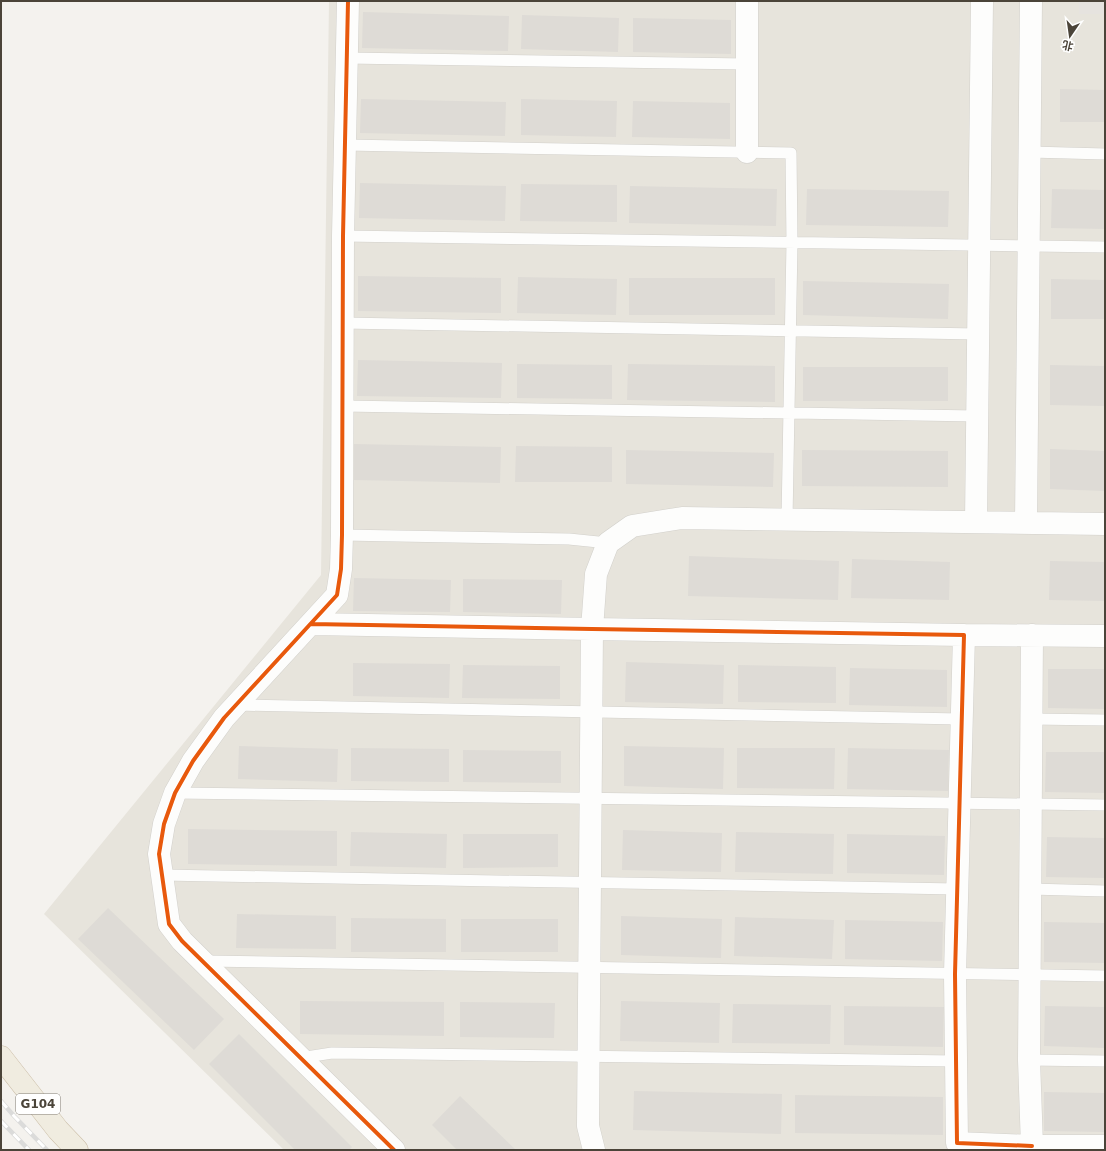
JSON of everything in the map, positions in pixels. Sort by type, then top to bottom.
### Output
[{"type":"highway","name":"G104","points":[[1,1057],[58,1130],[77,1150]]},
{"type":"street","points":[[348,1],[345,145],[342,535],[341,570],[337,595],[224,718],[193,761],[175,793],[164,824],[159,854],[169,924],[182,941],[394,1150]]},
{"type":"street","points":[[747,1],[747,152]]},
{"type":"street","points":[[976,522],[982,1]]},
{"type":"street","points":[[1026,523],[1031,1]]},
{"type":"street","points":[[594,1150],[588,1126],[592,629],[596,574],[608,543],[632,526],[682,518],[1105,524]]},
{"type":"street","points":[[311,624],[1105,636]]},
{"type":"street","points":[[964,634],[955,974],[957,1143],[1032,1146],[1105,1146]]},
{"type":"street","points":[[1032,635],[1029,975],[1029,1060],[1032,1146]]},
{"type":"lane","points":[[346,58],[747,64]]},
{"type":"lane","points":[[345,145],[791,152],[792,243],[787,520]]},
{"type":"lane","points":[[1030,152],[1105,154]]},
{"type":"lane","points":[[344,236],[1105,247]]},
{"type":"lane","points":[[343,323],[978,334]]},
{"type":"lane","points":[[343,406],[977,416]]},
{"type":"lane","points":[[342,535],[569,539],[608,543]]},
{"type":"lane","points":[[236,705],[961,719]]},
{"type":"lane","points":[[1031,719],[1105,720]]},
{"type":"lane","points":[[175,793],[1105,805]]},
{"type":"lane","points":[[162,875],[957,889]]},
{"type":"lane","points":[[1030,889],[1105,890]]},
{"type":"lane","points":[[203,961],[1105,976]]},
{"type":"lane","points":[[300,1058],[332,1053],[956,1061]]},
{"type":"lane","points":[[1029,1060],[1105,1061]]},
{"type":"shaded area","points":[[329,1],[1105,1],[1105,1150],[284,1150],[44,914],[321,575]]},
{"type":"shaded area","points":[[1079,1],[1105,1],[1105,14],[1079,14]]},
{"type":"building","points":[[363,12],[509,16],[508,51],[362,48]]},
{"type":"building","points":[[522,15],[619,18],[618,52],[521,49]]},
{"type":"building","points":[[633,18],[731,20],[731,54],[633,52]]},
{"type":"building","points":[[1060,89],[1105,90],[1105,122],[1060,122]]},
{"type":"building","points":[[361,99],[506,102],[505,136],[360,133]]},
{"type":"building","points":[[521,99],[617,101],[616,137],[521,135]]},
{"type":"building","points":[[633,101],[730,103],[730,139],[632,137]]},
{"type":"building","points":[[360,183],[506,186],[505,221],[359,218]]},
{"type":"building","points":[[521,184],[617,185],[617,222],[520,221]]},
{"type":"building","points":[[630,186],[777,189],[776,226],[629,223]]},
{"type":"building","points":[[807,189],[949,191],[948,227],[806,225]]},
{"type":"building","points":[[1052,189],[1105,190],[1105,229],[1051,228]]},
{"type":"building","points":[[358,276],[501,278],[501,313],[358,311]]},
{"type":"building","points":[[518,277],[617,279],[616,315],[517,313]]},
{"type":"building","points":[[629,278],[775,278],[775,315],[629,315]]},
{"type":"building","points":[[1051,279],[1105,280],[1105,319],[1051,319]]},
{"type":"building","points":[[803,281],[949,284],[948,319],[803,315]]},
{"type":"building","points":[[358,360],[502,363],[501,398],[357,396]]},
{"type":"building","points":[[517,364],[612,365],[612,399],[517,398]]},
{"type":"building","points":[[628,364],[775,366],[775,402],[627,400]]},
{"type":"building","points":[[1050,365],[1105,366],[1105,406],[1050,405]]},
{"type":"building","points":[[803,367],[948,367],[948,401],[803,401]]},
{"type":"building","points":[[354,444],[501,447],[500,483],[354,480]]},
{"type":"building","points":[[516,446],[612,447],[612,482],[515,482]]},
{"type":"building","points":[[1050,449],[1105,451],[1105,491],[1050,489]]},
{"type":"building","points":[[626,450],[774,453],[773,487],[626,484]]},
{"type":"building","points":[[802,450],[948,451],[948,487],[802,486]]},
{"type":"building","points":[[689,556],[839,561],[838,600],[688,596]]},
{"type":"building","points":[[852,559],[950,562],[949,600],[851,598]]},
{"type":"building","points":[[1050,561],[1105,562],[1105,601],[1049,600]]},
{"type":"building","points":[[354,578],[451,580],[450,612],[353,611]]},
{"type":"building","points":[[463,579],[562,580],[561,614],[463,612]]},
{"type":"building","points":[[626,662],[724,665],[723,704],[625,702]]},
{"type":"building","points":[[353,663],[450,664],[449,698],[353,696]]},
{"type":"building","points":[[463,665],[560,666],[560,699],[462,698]]},
{"type":"building","points":[[738,665],[836,667],[836,703],[738,702]]},
{"type":"building","points":[[850,668],[947,670],[947,707],[849,705]]},
{"type":"building","points":[[1048,669],[1105,669],[1105,709],[1048,708]]},
{"type":"building","points":[[239,746],[338,749],[337,782],[238,779]]},
{"type":"building","points":[[624,746],[724,748],[723,789],[624,786]]},
{"type":"building","points":[[351,748],[449,749],[449,782],[351,781]]},
{"type":"building","points":[[737,748],[835,748],[834,789],[737,788]]},
{"type":"building","points":[[848,748],[949,750],[948,791],[847,789]]},
{"type":"building","points":[[463,750],[561,751],[561,783],[463,782]]},
{"type":"building","points":[[1046,752],[1105,752],[1105,793],[1045,792]]},
{"type":"building","points":[[188,829],[337,831],[337,866],[188,864]]},
{"type":"building","points":[[623,830],[722,833],[721,872],[622,870]]},
{"type":"building","points":[[351,832],[447,834],[446,868],[350,866]]},
{"type":"building","points":[[736,832],[834,834],[833,874],[735,872]]},
{"type":"building","points":[[463,834],[558,834],[558,867],[463,868]]},
{"type":"building","points":[[847,834],[945,836],[944,875],[847,873]]},
{"type":"building","points":[[1047,837],[1105,838],[1105,878],[1046,877]]},
{"type":"building","points":[[108,908],[224,1019],[194,1050],[78,939]]},
{"type":"building","points":[[237,914],[336,916],[336,949],[236,948]]},
{"type":"building","points":[[621,916],[722,919],[721,958],[621,955]]},
{"type":"building","points":[[735,917],[834,920],[832,959],[734,956]]},
{"type":"building","points":[[351,918],[446,919],[446,952],[351,952]]},
{"type":"building","points":[[461,919],[558,919],[558,952],[461,952]]},
{"type":"building","points":[[845,920],[943,922],[942,961],[845,959]]},
{"type":"building","points":[[1044,922],[1105,923],[1105,963],[1044,962]]},
{"type":"building","points":[[300,1001],[444,1002],[444,1036],[300,1034]]},
{"type":"building","points":[[621,1001],[720,1003],[719,1043],[620,1041]]},
{"type":"building","points":[[460,1002],[555,1003],[554,1038],[460,1037]]},
{"type":"building","points":[[733,1004],[831,1005],[830,1044],[732,1043]]},
{"type":"building","points":[[844,1006],[944,1007],[943,1047],[844,1045]]},
{"type":"building","points":[[1045,1006],[1105,1007],[1105,1048],[1044,1046]]},
{"type":"building","points":[[239,1034],[352,1147],[349,1150],[295,1150],[209,1064]]},
{"type":"building","points":[[634,1091],[782,1094],[781,1134],[633,1130]]},
{"type":"building","points":[[1044,1092],[1105,1093],[1105,1132],[1044,1131]]},
{"type":"building","points":[[795,1095],[943,1097],[943,1135],[795,1133]]},
{"type":"building","points":[[460,1096],[516,1150],[457,1150],[432,1125]]},
{"type":"railway","points":[[1,1101],[47,1150]]},
{"type":"railway","points":[[1,1121],[29,1150]]},
{"type":"cycle path","points":[[348,1],[343,236],[342,535],[341,569],[337,595],[224,718],[193,761],[175,793],[164,824],[159,854],[169,924],[182,941],[394,1150]]},
{"type":"cycle path","points":[[311,624],[964,635],[955,974],[957,1143],[1032,1146]]}]
